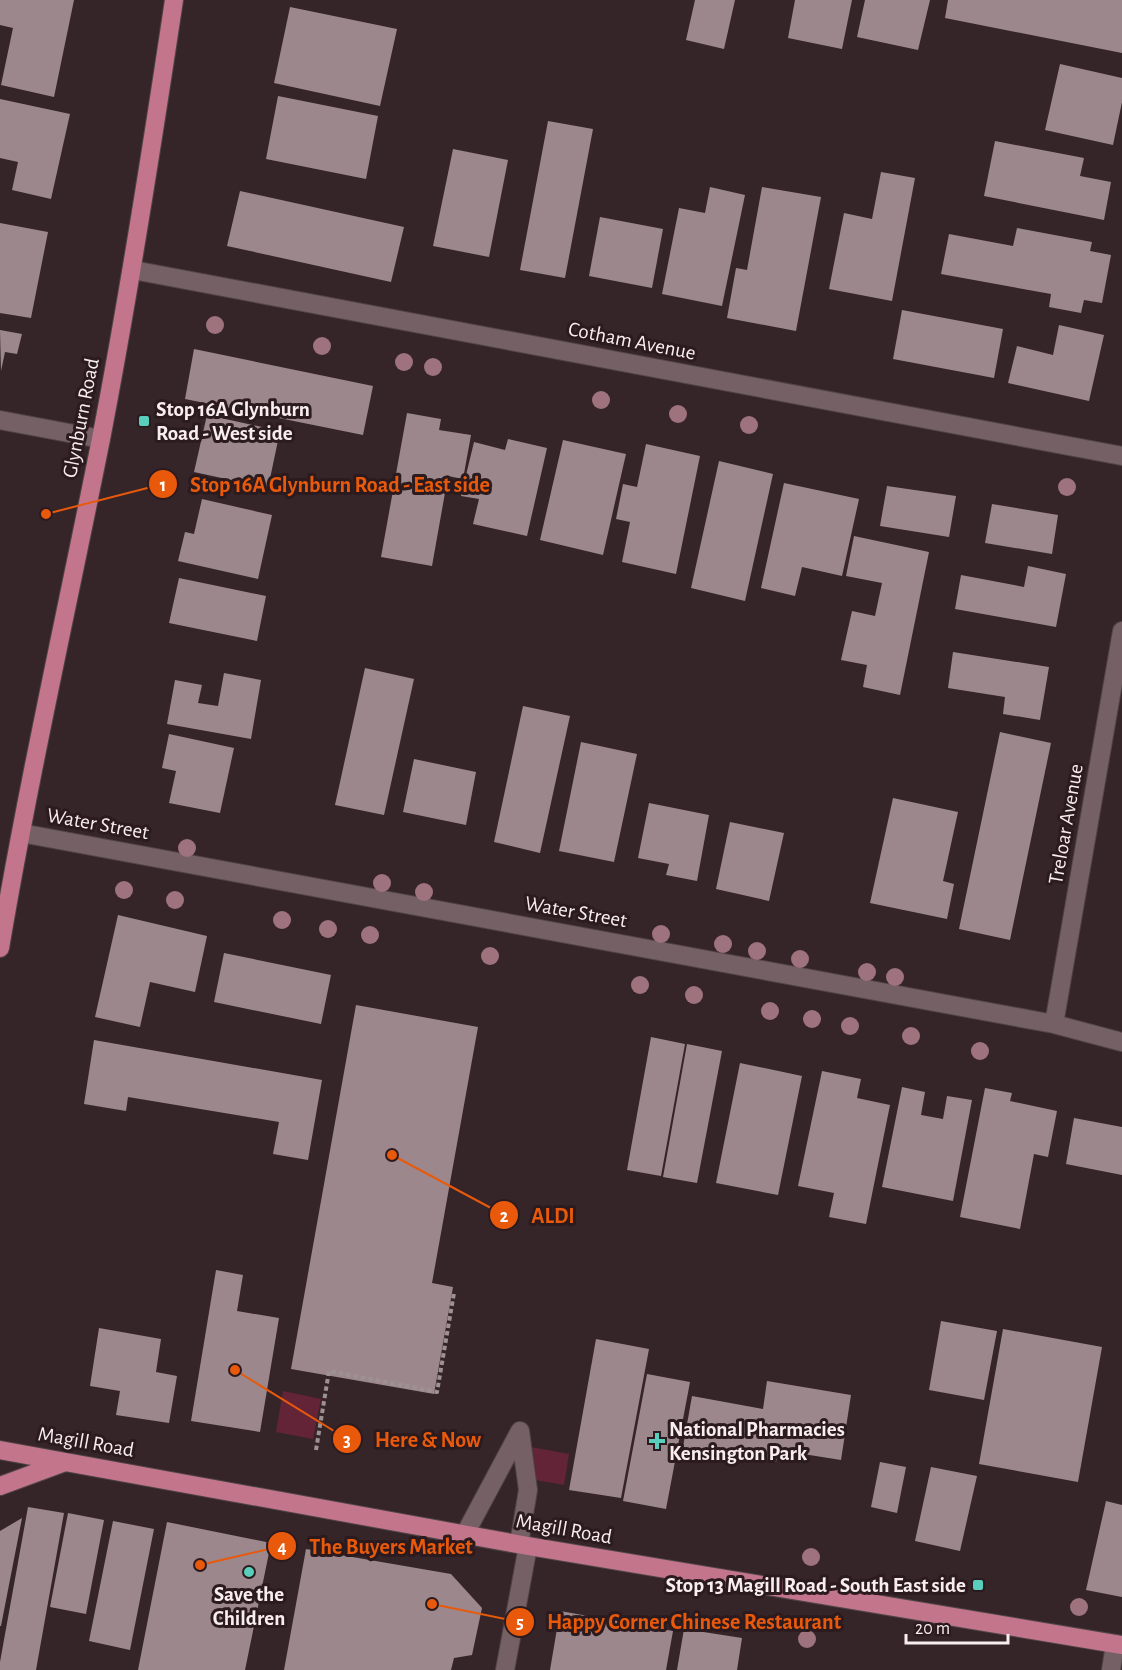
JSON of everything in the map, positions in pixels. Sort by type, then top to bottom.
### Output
[{"type":"main road","name":"Glynburn Road","points":[[0,948],[4,903],[21,833],[133,270],[174,0]]},
{"type":"main road","name":"Magill Road","points":[[0,1450],[523,1545],[1119,1645]]},
{"type":"main road","points":[[0,1486],[66,1462]]},
{"type":"street","name":"Cotham Avenue","points":[[133,270],[1122,456]]},
{"type":"street","points":[[0,420],[101,438]]},
{"type":"street","name":"Treloar Avenue","points":[[1054,1024],[1122,632]]},
{"type":"street","name":"Water Street","points":[[21,833],[1054,1024],[1122,1042]]},
{"type":"street","points":[[465,1534],[520,1431],[528,1490],[523,1545],[505,1670]]},
{"type":"street","points":[[1111,1670],[1119,1645]]},
{"type":"path","points":[[316,1450],[329,1371],[437,1392],[454,1293]]},
{"type":"shaded area","points":[[283,1391],[321,1399],[313,1439],[276,1432]]},
{"type":"shaded area","points":[[531,1447],[569,1454],[564,1485],[535,1480]]},
{"type":"building","points":[[0,0],[74,0],[54,97],[1,85],[13,28],[0,25]]},
{"type":"building","points":[[695,0],[735,0],[724,49],[686,40]]},
{"type":"building","points":[[795,0],[852,0],[842,49],[788,38]]},
{"type":"building","points":[[865,0],[930,0],[918,50],[857,37]]},
{"type":"building","points":[[948,0],[1122,0],[1122,53],[945,18]]},
{"type":"building","points":[[290,7],[397,29],[380,106],[274,83]]},
{"type":"building","points":[[1060,64],[1122,78],[1122,102],[1113,145],[1045,130]]},
{"type":"building","points":[[278,96],[378,116],[366,179],[266,159]]},
{"type":"building","points":[[0,99],[70,114],[51,199],[12,190],[18,162],[0,158]]},
{"type":"building","points":[[548,121],[593,129],[565,278],[520,270]]},
{"type":"building","points":[[995,141],[1084,158],[1080,176],[1111,182],[1104,220],[984,196]]},
{"type":"building","points":[[453,149],[508,160],[489,257],[433,246]]},
{"type":"building","points":[[881,172],[915,178],[892,301],[829,289],[844,213],[872,219]]},
{"type":"building","points":[[710,187],[745,195],[722,306],[662,294],[679,208],[705,213]]},
{"type":"building","points":[[762,187],[821,197],[796,331],[727,318],[736,268],[747,270]]},
{"type":"building","points":[[240,191],[404,227],[391,282],[227,246]]},
{"type":"building","points":[[600,217],[663,229],[652,288],[589,276]]},
{"type":"building","points":[[0,223],[48,232],[31,318],[0,313]]},
{"type":"building","points":[[1017,228],[1092,242],[1090,251],[1111,255],[1102,303],[1084,300],[1081,313],[1049,307],[1051,294],[941,274],[949,234],[1013,246]]},
{"type":"building","points":[[902,310],[1003,329],[994,378],[893,359]]},
{"type":"building","points":[[1059,325],[1104,335],[1089,401],[1008,383],[1017,346],[1053,355]]},
{"type":"building","points":[[0,330],[22,334],[17,354],[5,352],[1,371]]},
{"type":"building","points":[[194,349],[373,386],[363,435],[185,399]]},
{"type":"building","points":[[407,413],[441,419],[439,430],[471,435],[463,479],[448,476],[432,566],[381,557]]},
{"type":"building","points":[[207,415],[280,431],[268,488],[194,472]]},
{"type":"building","points":[[508,439],[547,448],[527,536],[473,524],[479,499],[461,496],[474,442],[505,450]]},
{"type":"building","points":[[563,440],[626,454],[603,555],[540,540]]},
{"type":"building","points":[[646,444],[700,456],[676,574],[622,562],[630,522],[616,519],[623,484],[637,487]]},
{"type":"building","points":[[719,461],[773,474],[745,601],[691,588]]},
{"type":"building","points":[[784,483],[859,499],[842,576],[802,567],[795,596],[761,588]]},
{"type":"building","points":[[887,486],[956,496],[949,537],[880,526]]},
{"type":"building","points":[[202,499],[272,515],[258,579],[178,561],[185,532],[194,534]]},
{"type":"building","points":[[992,504],[1058,515],[1052,554],[985,543]]},
{"type":"building","points":[[854,536],[929,552],[900,695],[863,687],[867,665],[841,660],[852,611],[875,616],[882,583],[846,576]]},
{"type":"building","points":[[1028,566],[1066,574],[1056,627],[955,609],[961,575],[1024,587]]},
{"type":"building","points":[[179,578],[266,596],[257,641],[169,623]]},
{"type":"building","points":[[953,652],[1049,667],[1040,720],[1003,714],[1005,697],[948,688]]},
{"type":"building","points":[[365,668],[414,679],[384,815],[335,805]]},
{"type":"building","points":[[224,673],[261,680],[251,739],[167,724],[175,680],[202,685],[198,703],[218,706]]},
{"type":"building","points":[[523,706],[570,716],[540,853],[494,842]]},
{"type":"building","points":[[1000,732],[1051,743],[1010,940],[959,929]]},
{"type":"building","points":[[169,734],[234,748],[220,813],[169,803],[176,771],[162,768]]},
{"type":"building","points":[[581,742],[637,754],[614,862],[559,851]]},
{"type":"building","points":[[414,759],[476,772],[466,825],[403,812]]},
{"type":"building","points":[[893,798],[958,812],[943,881],[954,884],[947,919],[870,903]]},
{"type":"building","points":[[649,803],[709,815],[697,881],[666,875],[669,864],[638,858]]},
{"type":"building","points":[[730,822],[784,833],[769,901],[716,889]]},
{"type":"building","points":[[118,915],[207,936],[195,992],[150,982],[140,1027],[95,1017]]},
{"type":"building","points":[[224,953],[331,975],[321,1024],[214,1002]]},
{"type":"building","points":[[356,1005],[478,1027],[432,1283],[453,1287],[434,1394],[291,1369]]},
{"type":"building","points":[[651,1037],[685,1044],[661,1176],[627,1170]]},
{"type":"building","points":[[94,1040],[322,1080],[308,1160],[273,1154],[279,1122],[128,1097],[126,1111],[84,1104]]},
{"type":"building","points":[[687,1044],[722,1051],[697,1183],[663,1177]]},
{"type":"building","points":[[740,1063],[802,1076],[778,1195],[716,1183]]},
{"type":"building","points":[[822,1071],[861,1079],[857,1098],[890,1105],[866,1224],[829,1217],[834,1193],[798,1186]]},
{"type":"building","points":[[902,1087],[925,1092],[921,1115],[943,1119],[947,1096],[972,1100],[953,1201],[882,1187]]},
{"type":"building","points":[[985,1088],[1012,1093],[1010,1101],[1057,1111],[1048,1157],[1034,1154],[1020,1229],[960,1217]]},
{"type":"building","points":[[1074,1118],[1122,1127],[1122,1175],[1066,1164]]},
{"type":"building","points":[[216,1270],[243,1275],[237,1311],[279,1318],[260,1432],[191,1421]]},
{"type":"building","points":[[941,1321],[997,1331],[984,1400],[929,1390]]},
{"type":"building","points":[[99,1328],[161,1339],[156,1372],[177,1376],[169,1423],[116,1415],[120,1391],[90,1386]]},
{"type":"building","points":[[1003,1329],[1102,1347],[1078,1482],[979,1464]]},
{"type":"building","points":[[596,1339],[649,1349],[621,1498],[569,1490]]},
{"type":"building","name":"National Pharmacies Kensington Park","points":[[647,1374],[690,1382],[666,1509],[623,1501]]},
{"type":"building","points":[[767,1381],[851,1395],[841,1460],[778,1450],[776,1462],[683,1447],[692,1396],[763,1409]]},
{"type":"building","points":[[880,1462],[906,1467],[897,1513],[871,1507]]},
{"type":"building","points":[[931,1467],[977,1476],[960,1551],[915,1541]]},
{"type":"building","points":[[1106,1501],[1122,1505],[1122,1597],[1086,1590]]},
{"type":"building","points":[[28,1507],[64,1513],[36,1670],[0,1670],[0,1662]]},
{"type":"building","points":[[68,1513],[104,1520],[86,1614],[50,1607]]},
{"type":"building","points":[[22,1518],[1,1626],[0,1626],[0,1531]]},
{"type":"building","points":[[113,1521],[154,1529],[130,1650],[89,1641]]},
{"type":"building","points":[[167,1522],[271,1543],[245,1670],[138,1670]]},
{"type":"building","points":[[306,1549],[451,1574],[482,1608],[472,1655],[454,1658],[451,1670],[284,1670]]},
{"type":"building","points":[[560,1611],[673,1631],[666,1670],[550,1670]]},
{"type":"building","points":[[684,1629],[742,1638],[737,1670],[677,1670]]},
{"type":"place","name":"Stop 16A Glynburn Road - West side","points":[[144,421]]},
{"type":"place","name":"Stop 16A Glynburn Road - East side","points":[[46,514]]},
{"type":"place","name":"ALDI","points":[[392,1155]]},
{"type":"place","name":"Here & Now","points":[[235,1370]]},
{"type":"place","name":"National Pharmacies Kensington Park","points":[[657,1441]]},
{"type":"place","name":"The Buyers Market","points":[[200,1565]]},
{"type":"place","name":"Save the Children","points":[[249,1572]]},
{"type":"place","name":"Stop 13 Magill Road - South East side","points":[[978,1585]]},
{"type":"place","name":"Happy Corner Chinese Restaurant","points":[[432,1604]]}]
